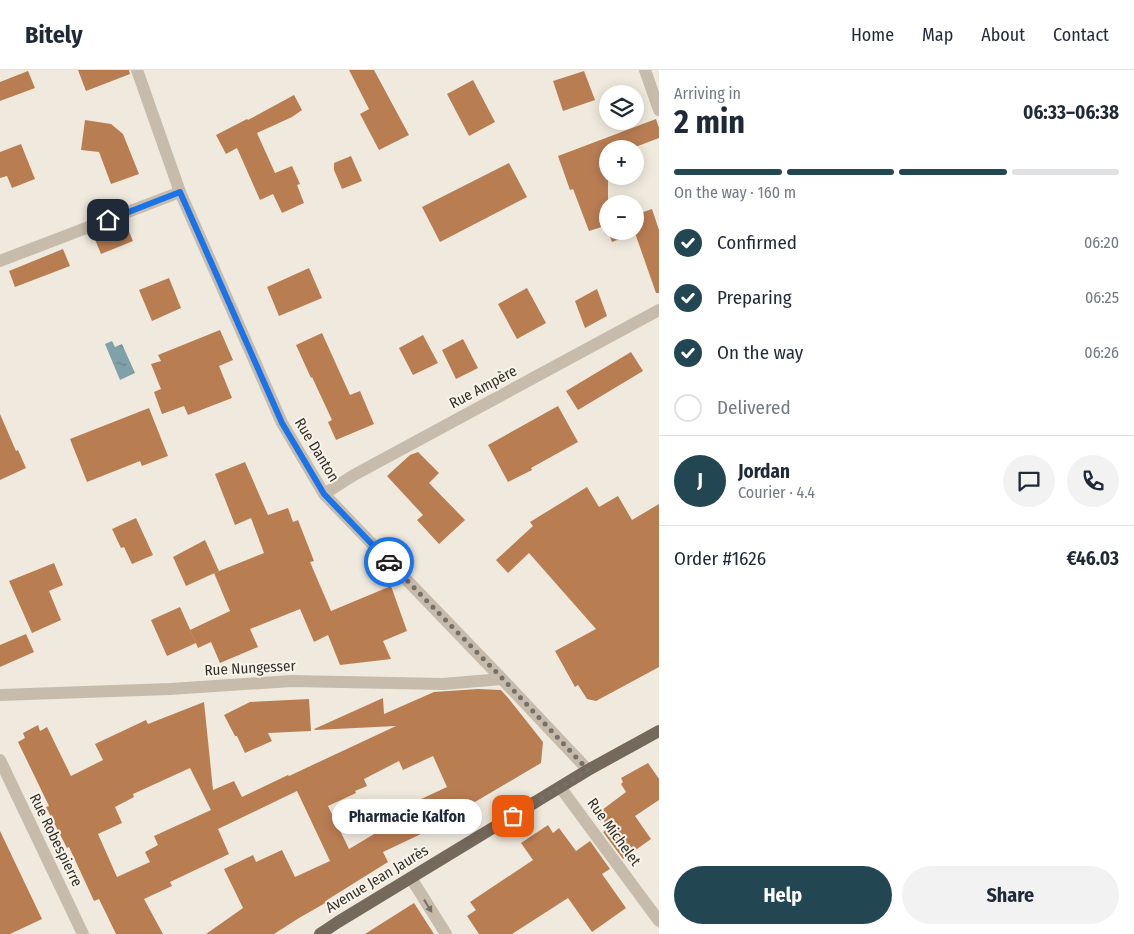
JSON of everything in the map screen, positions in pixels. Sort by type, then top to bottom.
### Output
[{"type":"main road","name":"Avenue Jean Jaurès","points":[[320,934],[588,770],[659,731]]},
{"type":"street","name":"Rue Danton","points":[[137,70],[180,192],[282,423],[324,494],[588,770]]},
{"type":"street","points":[[645,70],[659,110]]},
{"type":"street","points":[[0,262],[180,192]]},
{"type":"street","name":"Rue Ampère","points":[[324,494],[354,475],[659,310]]},
{"type":"street","name":"Rue Nungesser","points":[[0,695],[170,689],[292,681],[443,684],[502,678]]},
{"type":"street","name":"Rue Robespierre","points":[[0,760],[83,934]]},
{"type":"street","name":"Rue Michelet","points":[[560,787],[659,921]]},
{"type":"street","points":[[410,878],[446,934]]},
{"type":"water","points":[[112,341],[115,347],[122,344],[135,373],[120,380],[105,344]]},
{"type":"building","points":[[78,70],[129,70],[130,74],[86,91]]},
{"type":"building","points":[[349,70],[374,70],[409,135],[379,150],[360,114],[369,109]]},
{"type":"building","points":[[28,71],[35,88],[0,101],[0,82]]},
{"type":"building","points":[[584,71],[595,100],[563,111],[553,81]]},
{"type":"building","points":[[473,80],[495,122],[469,136],[447,94]]},
{"type":"building","points":[[294,95],[302,110],[292,117],[257,133],[275,173],[292,166],[300,184],[297,185],[304,203],[282,213],[273,194],[260,200],[237,148],[226,154],[216,135]]},
{"type":"building","points":[[656,119],[659,128],[659,138],[644,144],[644,140],[600,140],[627,130],[644,130],[644,124]]},
{"type":"building","points":[[85,120],[111,124],[123,134],[139,174],[111,184],[99,152],[81,150]]},
{"type":"building","points":[[599,141],[599,185],[608,185],[608,195],[599,195],[599,228],[589,231],[573,189],[570,190],[558,156]]},
{"type":"building","points":[[21,144],[35,179],[12,188],[7,176],[0,178],[0,152]]},
{"type":"building","points":[[351,156],[362,181],[342,189],[334,170],[334,163]]},
{"type":"building","points":[[509,163],[527,197],[440,242],[422,207]]},
{"type":"building","points":[[652,209],[659,230],[659,293],[656,293],[637,240],[644,240],[644,212]]},
{"type":"building","points":[[126,224],[133,241],[101,254],[94,237]]},
{"type":"building","points":[[63,249],[70,266],[15,287],[9,271]]},
{"type":"building","points":[[309,268],[322,298],[279,316],[267,287]]},
{"type":"building","points":[[169,278],[181,308],[152,321],[139,290]]},
{"type":"building","points":[[527,288],[546,323],[517,339],[498,304]]},
{"type":"building","points":[[597,289],[607,316],[585,328],[575,301]]},
{"type":"building","points":[[220,330],[233,360],[219,366],[232,398],[188,415],[184,406],[162,414],[154,392],[161,389],[151,364],[161,361],[158,355]]},
{"type":"building","points":[[322,333],[350,395],[360,391],[374,424],[336,440],[328,422],[332,420],[296,345]]},
{"type":"building","points":[[423,335],[438,363],[413,375],[399,348]]},
{"type":"building","points":[[463,339],[478,368],[456,379],[442,350]]},
{"type":"building","points":[[631,352],[643,371],[578,410],[566,391]]},
{"type":"building","points":[[558,406],[578,442],[508,482],[488,445]]},
{"type":"building","points":[[149,408],[168,456],[142,466],[140,461],[87,482],[70,439]]},
{"type":"building","points":[[0,414],[16,451],[18,450],[26,468],[0,480]]},
{"type":"building","points":[[418,452],[439,473],[429,483],[465,520],[439,544],[417,520],[423,515],[387,476],[410,455]]},
{"type":"building","points":[[245,462],[268,515],[288,508],[293,522],[298,520],[314,561],[310,562],[331,611],[391,586],[407,631],[383,641],[391,659],[340,665],[328,635],[314,642],[300,609],[250,629],[258,647],[220,663],[211,642],[198,648],[190,630],[230,611],[214,573],[264,553],[251,518],[235,525],[215,474]]},
{"type":"building","points":[[587,487],[599,507],[618,496],[632,520],[659,504],[659,667],[596,701],[587,699],[578,685],[575,687],[555,651],[596,629],[529,553],[508,573],[496,560],[533,526],[530,522]]},
{"type":"building","points":[[136,518],[153,555],[132,564],[124,547],[121,548],[112,529]]},
{"type":"building","points":[[205,540],[219,571],[186,586],[173,557]]},
{"type":"building","points":[[54,563],[63,585],[49,591],[61,620],[32,633],[9,581]]},
{"type":"building","points":[[180,607],[196,643],[167,656],[151,620]]},
{"type":"building","points":[[26,634],[34,652],[0,667],[0,645]]},
{"type":"building","points":[[478,689],[501,690],[543,742],[541,763],[421,834],[383,852],[388,862],[274,934],[206,934],[243,908],[224,869],[253,855],[256,862],[282,850],[295,877],[330,861],[297,791],[218,829],[229,854],[170,882],[172,886],[144,899],[163,934],[116,934],[99,899],[94,901],[69,847],[67,848],[46,807],[49,806],[18,742],[25,738],[23,733],[38,725],[40,731],[47,727],[71,776],[103,760],[95,744],[146,720],[148,724],[204,702],[213,790],[234,781],[242,797],[396,726],[314,729],[383,698],[384,714],[434,692]],"holes":[[[433,756],[447,787],[376,820],[381,830],[349,849],[328,806],[356,793],[355,791],[367,786],[364,779],[399,761],[403,770]],[[190,768],[211,810],[154,836],[158,845],[145,852],[150,862],[117,877],[98,834],[122,823],[115,807],[134,797],[133,794]]]},
{"type":"building","points":[[309,699],[311,731],[268,733],[272,741],[245,753],[224,715],[250,702]]},
{"type":"building","points":[[648,763],[659,779],[659,800],[635,816],[651,839],[623,859],[603,832],[609,828],[598,813],[626,792],[621,784],[623,782],[621,778]]},
{"type":"building","points":[[548,825],[553,833],[559,828],[576,851],[590,841],[610,869],[602,874],[626,908],[592,932],[568,898],[512,934],[479,934],[467,916],[476,910],[470,902],[533,860],[521,843]]},
{"type":"building","points":[[0,831],[42,919],[10,934],[0,934]]},
{"type":"building","points":[[414,903],[434,934],[365,934]]},
{"type":"way so far","points":[[389,562],[588,770],[513,816]]},
{"type":"place","name":"Pharmacie Kalfon","points":[[513,816]]},
{"type":"route","points":[[108,220],[180,192],[282,423],[324,494],[389,562]]}]
